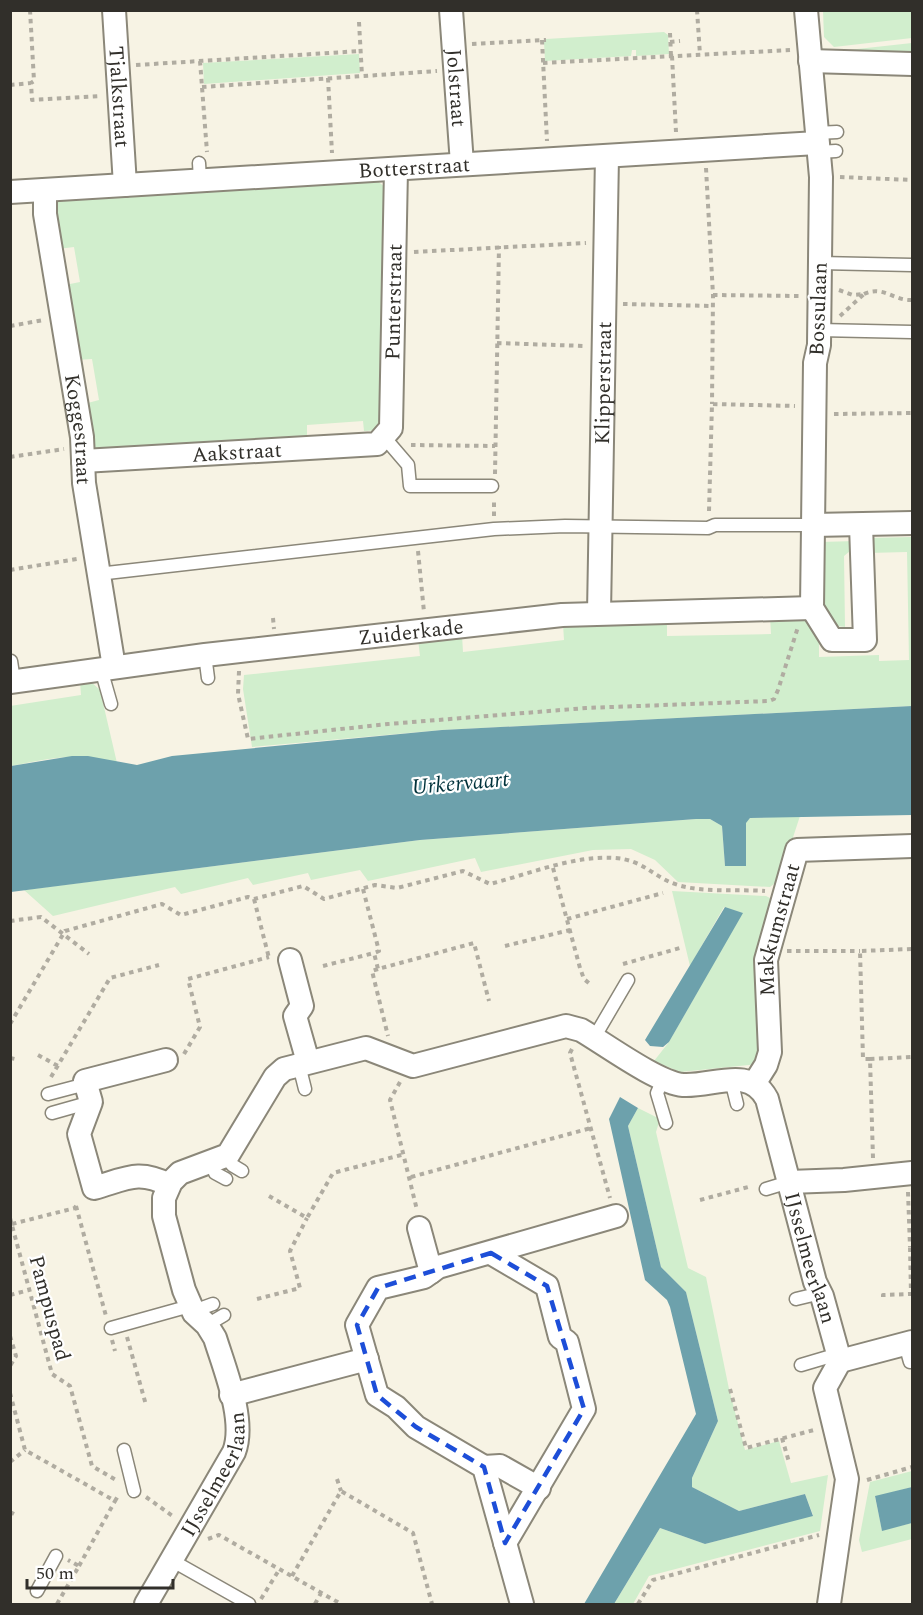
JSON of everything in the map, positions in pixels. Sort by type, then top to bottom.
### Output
[{"type":"street","name":"Tjalkstraat","points":[[114,10],[125,185]]},
{"type":"street","name":"Jolstraat","points":[[452,10],[462,164]]},
{"type":"street","name":"Bossulaan","points":[[806,10],[810,61],[825,142],[821,177],[820,263],[827,326],[815,363],[813,525],[806,612]]},
{"type":"street","points":[[810,61],[912,64]]},
{"type":"street","name":"Botterstraat","points":[[10,192],[125,185],[202,168],[396,168],[825,142]]},
{"type":"street","name":"Klipperstraat","points":[[599,613],[607,156]]},
{"type":"street","name":"Punterstraat","points":[[385,435],[391,428],[396,168]]},
{"type":"street","name":"Koggestraat","points":[[45,190],[45,214],[82,437],[84,483],[98,574],[108,668]]},
{"type":"street","name":"Aakstraat","points":[[83,461],[377,444],[385,435]]},
{"type":"street","points":[[813,525],[912,523]]},
{"type":"street","points":[[806,612],[831,640],[865,640],[861,525]]},
{"type":"street","name":"Zuiderkade","points":[[12,675],[108,668],[205,655],[599,613],[806,612]]},
{"type":"street","name":"Makkumstraat","points":[[754,1084],[769,1060],[766,960],[797,850],[912,846]]},
{"type":"street","points":[[276,960],[302,1006],[296,1016],[303,1064]]},
{"type":"street","points":[[175,1058],[85,1082],[88,1093],[79,1134],[94,1188],[142,1175],[153,1177],[169,1185],[183,1171],[226,1167],[275,1077],[284,1069],[366,1048],[413,1066],[566,1026],[575,1027],[663,1078],[683,1085],[742,1079],[754,1084]]},
{"type":"street","name":"IJsselmeerlaan","points":[[754,1084],[767,1099],[815,1282],[821,1293],[840,1361]]},
{"type":"street","points":[[789,1182],[844,1180],[910,1182]]},
{"type":"street","name":"IJsselmeerlaan","points":[[146,1605],[234,1452],[238,1427],[231,1395],[206,1313],[164,1212],[164,1198],[169,1185]]},
{"type":"street","points":[[539,1488],[501,1466],[484,1467],[416,1427],[396,1407],[376,1395],[357,1324],[378,1288],[423,1276],[438,1267],[491,1253],[614,1211]]},
{"type":"street","points":[[419,1227],[431,1272]]},
{"type":"street","points":[[491,1253],[547,1286],[560,1337],[567,1342],[584,1409],[505,1543]]},
{"type":"street","points":[[829,1605],[847,1479],[832,1450],[825,1394],[827,1382],[840,1361],[900,1346]]},
{"type":"street","points":[[231,1395],[269,1378],[367,1359]]},
{"type":"street","points":[[484,1467],[522,1605]]},
{"type":"lane","points":[[820,263],[912,265]]},
{"type":"lane","points":[[827,326],[912,332]]},
{"type":"lane","points":[[385,435],[408,465],[410,486],[494,486]]},
{"type":"lane","points":[[98,574],[494,529],[813,525]]},
{"type":"lane","points":[[205,655],[208,678]]},
{"type":"lane","points":[[108,668],[111,704]]},
{"type":"lane","points":[[594,1038],[628,980]]},
{"type":"lane","points":[[303,1064],[305,1089]]},
{"type":"lane","points":[[663,1078],[657,1093],[666,1123]]},
{"type":"lane","points":[[731,1080],[737,1104]]},
{"type":"lane","points":[[48,1094],[88,1093]]},
{"type":"lane","points":[[52,1113],[88,1093]]},
{"type":"lane","points":[[766,1190],[789,1182]]},
{"type":"lane","points":[[796,1299],[821,1293]]},
{"type":"lane","points":[[111,1328],[206,1313]]},
{"type":"lane","points":[[802,1369],[828,1358],[840,1361]]},
{"type":"lane","points":[[124,1450],[134,1491]]},
{"type":"lane","points":[[37,1591],[56,1556]]},
{"type":"lane","points":[[171,1560],[254,1603]]},
{"type":"path","points":[[30,10],[34,81],[31,83],[32,100],[109,95]]},
{"type":"path","points":[[697,10],[700,55]]},
{"type":"path","points":[[359,22],[362,76]]},
{"type":"path","points":[[670,33],[676,134]]},
{"type":"path","points":[[470,44],[544,40],[547,142]]},
{"type":"path","points":[[670,42],[680,41]]},
{"type":"path","points":[[543,63],[788,50]]},
{"type":"path","points":[[133,65],[361,51]]},
{"type":"path","points":[[200,61],[202,168]]},
{"type":"path","points":[[202,87],[445,71]]},
{"type":"path","points":[[328,78],[332,155]]},
{"type":"path","points":[[10,85],[31,83]]},
{"type":"path","points":[[706,170],[713,295],[709,515]]},
{"type":"path","points":[[836,177],[912,180]]},
{"type":"path","points":[[413,252],[586,243]]},
{"type":"path","points":[[494,523],[499,246]]},
{"type":"path","points":[[833,288],[848,294],[864,294],[879,290],[898,298],[912,300]]},
{"type":"path","points":[[827,326],[864,294]]},
{"type":"path","points":[[713,295],[801,296]]},
{"type":"path","points":[[618,304],[713,306]]},
{"type":"path","points":[[10,326],[41,320]]},
{"type":"path","points":[[497,343],[584,346]]},
{"type":"path","points":[[712,404],[799,406]]},
{"type":"path","points":[[843,413],[912,413]]},
{"type":"path","points":[[409,445],[495,446]]},
{"type":"path","points":[[10,457],[62,449]]},
{"type":"path","points":[[417,545],[425,617]]},
{"type":"path","points":[[10,570],[80,559]]},
{"type":"path","points":[[239,667],[238,694],[248,739],[388,724],[586,708],[769,701],[774,699],[778,690],[806,612]]},
{"type":"path","points":[[10,1024],[63,934],[69,929],[162,904],[181,915],[248,897],[254,899],[303,886],[324,899],[375,885],[397,888],[464,871],[490,884],[591,859],[627,860],[642,864],[667,881],[682,887],[770,891]]},
{"type":"path","points":[[553,868],[584,979],[590,984]]},
{"type":"path","points":[[323,966],[380,951],[363,889]]},
{"type":"path","points":[[567,919],[663,893]]},
{"type":"path","points":[[175,1058],[200,1027],[188,979],[276,960],[254,899]]},
{"type":"path","points":[[10,921],[41,917],[89,954]]},
{"type":"path","points":[[505,946],[570,930]]},
{"type":"path","points":[[388,1045],[372,971],[474,943],[489,1001]]},
{"type":"path","points":[[622,965],[680,948]]},
{"type":"path","points":[[780,952],[912,949]]},
{"type":"path","points":[[860,951],[863,1059],[912,1057]]},
{"type":"path","points":[[374,953],[378,969]]},
{"type":"path","points":[[51,1077],[110,978],[159,965]]},
{"type":"path","points":[[572,1049],[570,1053],[614,1211]]},
{"type":"path","points":[[38,1055],[58,1066]]},
{"type":"path","points":[[870,1059],[873,1157]]},
{"type":"path","points":[[401,1074],[399,1084],[390,1100],[411,1177],[419,1227]]},
{"type":"path","points":[[411,1177],[591,1128]]},
{"type":"path","points":[[257,1299],[300,1288],[290,1251],[333,1173],[405,1154]]},
{"type":"path","points":[[883,1297],[883,1295],[911,1294],[910,1182]]},
{"type":"path","points":[[700,1200],[754,1186]]},
{"type":"path","points":[[269,1196],[307,1218]]},
{"type":"path","points":[[12,1224],[76,1206],[82,1197]]},
{"type":"path","points":[[76,1206],[102,1303]]},
{"type":"path","name":"Pampuspad","points":[[10,1218],[52,1374],[70,1386],[92,1466],[176,1518]]},
{"type":"path","points":[[10,1295],[29,1290]]},
{"type":"path","points":[[10,1336],[16,1356],[10,1366]]},
{"type":"path","points":[[130,1348],[146,1405]]},
{"type":"path","points":[[730,1389],[746,1448],[818,1429]]},
{"type":"path","points":[[10,1393],[25,1450],[115,1501]]},
{"type":"path","points":[[782,1438],[789,1462]]},
{"type":"path","points":[[10,1462],[25,1450]]},
{"type":"path","points":[[860,1480],[912,1467]]},
{"type":"path","points":[[338,1480],[341,1491],[412,1533],[432,1605]]},
{"type":"path","points":[[79,1566],[121,1490]]},
{"type":"path","points":[[292,1576],[341,1491]]},
{"type":"path","points":[[205,1537],[209,1539],[219,1535],[341,1605]]},
{"type":"path","points":[[638,1605],[653,1580],[825,1535]]},
{"type":"path","points":[[254,1603],[279,1570]]},
{"type":"path","points":[[315,1605],[321,1593]]},
{"type":"highlighted area","points":[[491,1253],[547,1286],[584,1409],[505,1543],[484,1467],[416,1427],[377,1395],[357,1325],[378,1288]]},
{"type":"green space","points":[[823,11],[912,11],[912,38],[834,47],[824,37]]},
{"type":"green space","points":[[664,32],[668,35],[669,54],[636,56],[636,50],[632,50],[631,56],[545,61],[544,42],[546,39]]},
{"type":"green space","points":[[912,43],[912,57],[839,51]]},
{"type":"green space","points":[[359,54],[360,73],[204,84],[203,63]]},
{"type":"green space","points":[[375,179],[386,188],[381,430],[364,431],[363,421],[307,425],[307,441],[98,451],[92,445],[84,404],[99,400],[92,359],[76,360],[65,285],[80,282],[74,247],[58,249],[54,204],[57,200]]},
{"type":"green space","points":[[912,537],[912,706],[442,730],[252,747],[243,689],[244,675],[420,656],[418,639],[462,635],[463,652],[564,640],[563,624],[667,618],[667,636],[771,634],[770,616],[805,618],[819,633],[819,657],[879,655],[879,661],[909,660],[907,552],[868,553],[868,538]]},
{"type":"green space","points":[[856,541],[856,546],[844,556],[845,627],[830,625],[820,609],[820,542]]},
{"type":"green space","points":[[80,681],[90,681],[100,690],[117,763],[76,757],[11,766],[10,706],[81,695]]},
{"type":"green space","points":[[800,816],[779,880],[770,887],[678,882],[655,860],[631,849],[593,850],[481,872],[475,858],[368,881],[360,870],[311,880],[308,873],[253,885],[248,878],[181,894],[175,887],[53,916],[24,890],[420,840],[696,819],[710,819],[722,826],[725,866],[746,866],[746,822],[750,818]]},
{"type":"green space","points":[[672,891],[766,896],[772,899],[759,1064],[680,1072],[654,1061],[669,1042],[742,913],[724,907],[690,966]]},
{"type":"green space","points":[[638,1108],[660,1119],[656,1132],[688,1268],[706,1277],[729,1389],[745,1450],[779,1441],[791,1483],[828,1475],[820,1531],[649,1576],[633,1604],[614,1604],[660,1528],[705,1544],[813,1515],[805,1494],[739,1511],[692,1487],[692,1478],[718,1421],[686,1292],[661,1267],[628,1126]]},
{"type":"green space","points":[[912,1471],[912,1487],[875,1497],[882,1530],[912,1523],[912,1539],[862,1552],[859,1540],[870,1482]]},
{"type":"water","name":"Urkervaart","points":[[912,706],[912,815],[750,818],[746,823],[746,866],[725,866],[722,826],[710,819],[696,819],[420,840],[11,892],[11,766],[72,756],[88,756],[137,765],[172,756],[442,730]]},
{"type":"water","points":[[725,907],[743,913],[669,1042],[663,1047],[650,1046],[645,1040]]},
{"type":"water","points":[[620,1097],[638,1108],[628,1126],[661,1267],[686,1292],[718,1421],[692,1478],[692,1487],[739,1511],[805,1494],[813,1516],[705,1544],[660,1528],[614,1604],[584,1604],[696,1414],[670,1307],[667,1300],[645,1280],[609,1119]]},
{"type":"water","points":[[912,1487],[912,1523],[882,1531],[875,1496]]}]
